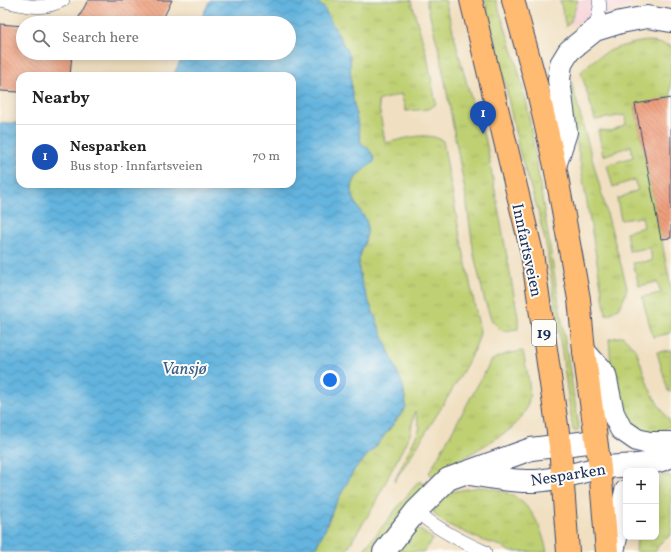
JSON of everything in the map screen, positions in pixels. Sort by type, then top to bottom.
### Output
[{"type":"highway","name":"Innfartsveien","points":[[471,0],[532,253],[560,446],[568,552]]},
{"type":"highway","points":[[513,0],[534,74],[555,166],[579,299],[584,351],[600,468],[608,552]]},
{"type":"street","points":[[555,166],[566,132],[559,80],[561,64],[568,51],[596,30],[621,22],[647,17],[671,21]]},
{"type":"street","points":[[584,351],[605,374],[613,413],[621,429],[637,440],[649,443],[671,442]]},
{"type":"street","name":"Nesparken","points":[[384,552],[416,511],[436,489],[448,479],[530,449],[596,441]]},
{"type":"street","name":"Nesparken","points":[[642,468],[671,456]]},
{"type":"street","name":"Nesparken","points":[[463,473],[509,480],[532,481],[563,477],[600,468],[623,468]]},
{"type":"street","points":[[613,552],[623,504]]},
{"type":"lane","points":[[0,0],[34,7],[51,6],[63,0]]},
{"type":"lane","points":[[596,30],[602,2]]},
{"type":"lane","points":[[416,511],[429,522],[453,537],[484,552]]},
{"type":"shaded area","points":[[560,0],[671,0],[671,3],[653,1],[638,3],[566,27]]},
{"type":"green space","points":[[315,0],[411,0],[427,56],[436,104],[429,109],[406,111],[401,94],[378,101],[385,143],[422,136],[430,136],[443,141],[458,225],[480,331],[477,343],[457,382],[394,482],[420,428],[415,411],[410,434],[372,509],[345,552],[313,552],[324,532],[334,507],[354,470],[377,445],[403,412],[406,403],[403,386],[362,285],[359,270],[359,261],[366,239],[367,223],[355,201],[352,188],[361,172],[374,162],[369,149],[361,143],[351,87],[350,57],[324,9]]},
{"type":"green space","points":[[426,0],[445,0],[476,116],[486,141],[518,317],[518,329],[502,331],[492,321],[485,302],[474,255],[465,191],[440,55]]},
{"type":"green space","points":[[484,0],[496,0],[515,58],[527,104],[579,428],[576,432],[573,430],[547,249],[538,211],[520,154],[497,47]]},
{"type":"green space","points":[[560,0],[578,0],[571,21],[566,27]]},
{"type":"green space","points":[[648,41],[671,46],[671,98],[635,105],[671,288],[671,333],[653,337],[642,297],[661,293],[657,282],[639,286],[633,263],[652,261],[650,248],[629,251],[626,232],[644,227],[642,217],[621,220],[617,199],[638,190],[634,180],[613,187],[607,165],[633,157],[631,146],[603,156],[598,130],[611,131],[626,124],[625,115],[595,120],[581,72],[603,54],[629,44]]},
{"type":"green space","points":[[570,77],[627,287],[621,305],[615,311],[606,315],[568,91]]},
{"type":"green space","points":[[623,336],[636,350],[649,388],[671,423],[671,425],[661,432],[647,433],[632,425],[619,404],[613,378],[609,339]]},
{"type":"green space","points":[[671,350],[670,392],[668,391],[657,352]]},
{"type":"green space","points":[[523,351],[528,374],[529,394],[528,404],[518,422],[508,431],[433,477],[429,473],[491,361],[502,355]]},
{"type":"green space","points":[[659,476],[671,476],[671,535],[660,543],[655,552],[636,552],[637,540],[659,540]]},
{"type":"green space","points":[[418,482],[422,482],[425,486],[373,552],[362,552]]},
{"type":"green space","points":[[479,487],[494,489],[506,493],[517,498],[526,506],[539,525],[547,552],[510,552],[502,546],[484,541],[453,527],[442,521],[434,513],[434,504],[450,492]]},
{"type":"green space","points":[[417,528],[433,539],[423,552],[397,552]]},
{"type":"water","name":"Vansjø","points":[[210,0],[315,0],[324,8],[350,57],[351,87],[361,143],[370,151],[374,159],[374,162],[361,172],[353,182],[352,187],[352,194],[367,223],[367,234],[360,257],[359,270],[362,285],[403,386],[406,407],[377,445],[354,470],[334,507],[324,532],[313,552],[0,552],[0,123],[16,123],[16,188],[296,188],[296,72],[175,72],[181,60],[296,60],[296,16],[202,16]]},
{"type":"building","points":[[88,0],[172,0],[164,16],[80,16]]},
{"type":"building","points":[[0,24],[16,25],[16,60],[71,60],[70,72],[16,72],[16,92],[0,91]]},
{"type":"building","points":[[671,98],[671,238],[661,239],[635,104]]},
{"type":"place","name":"Nesparken","points":[[483,134]]}]
